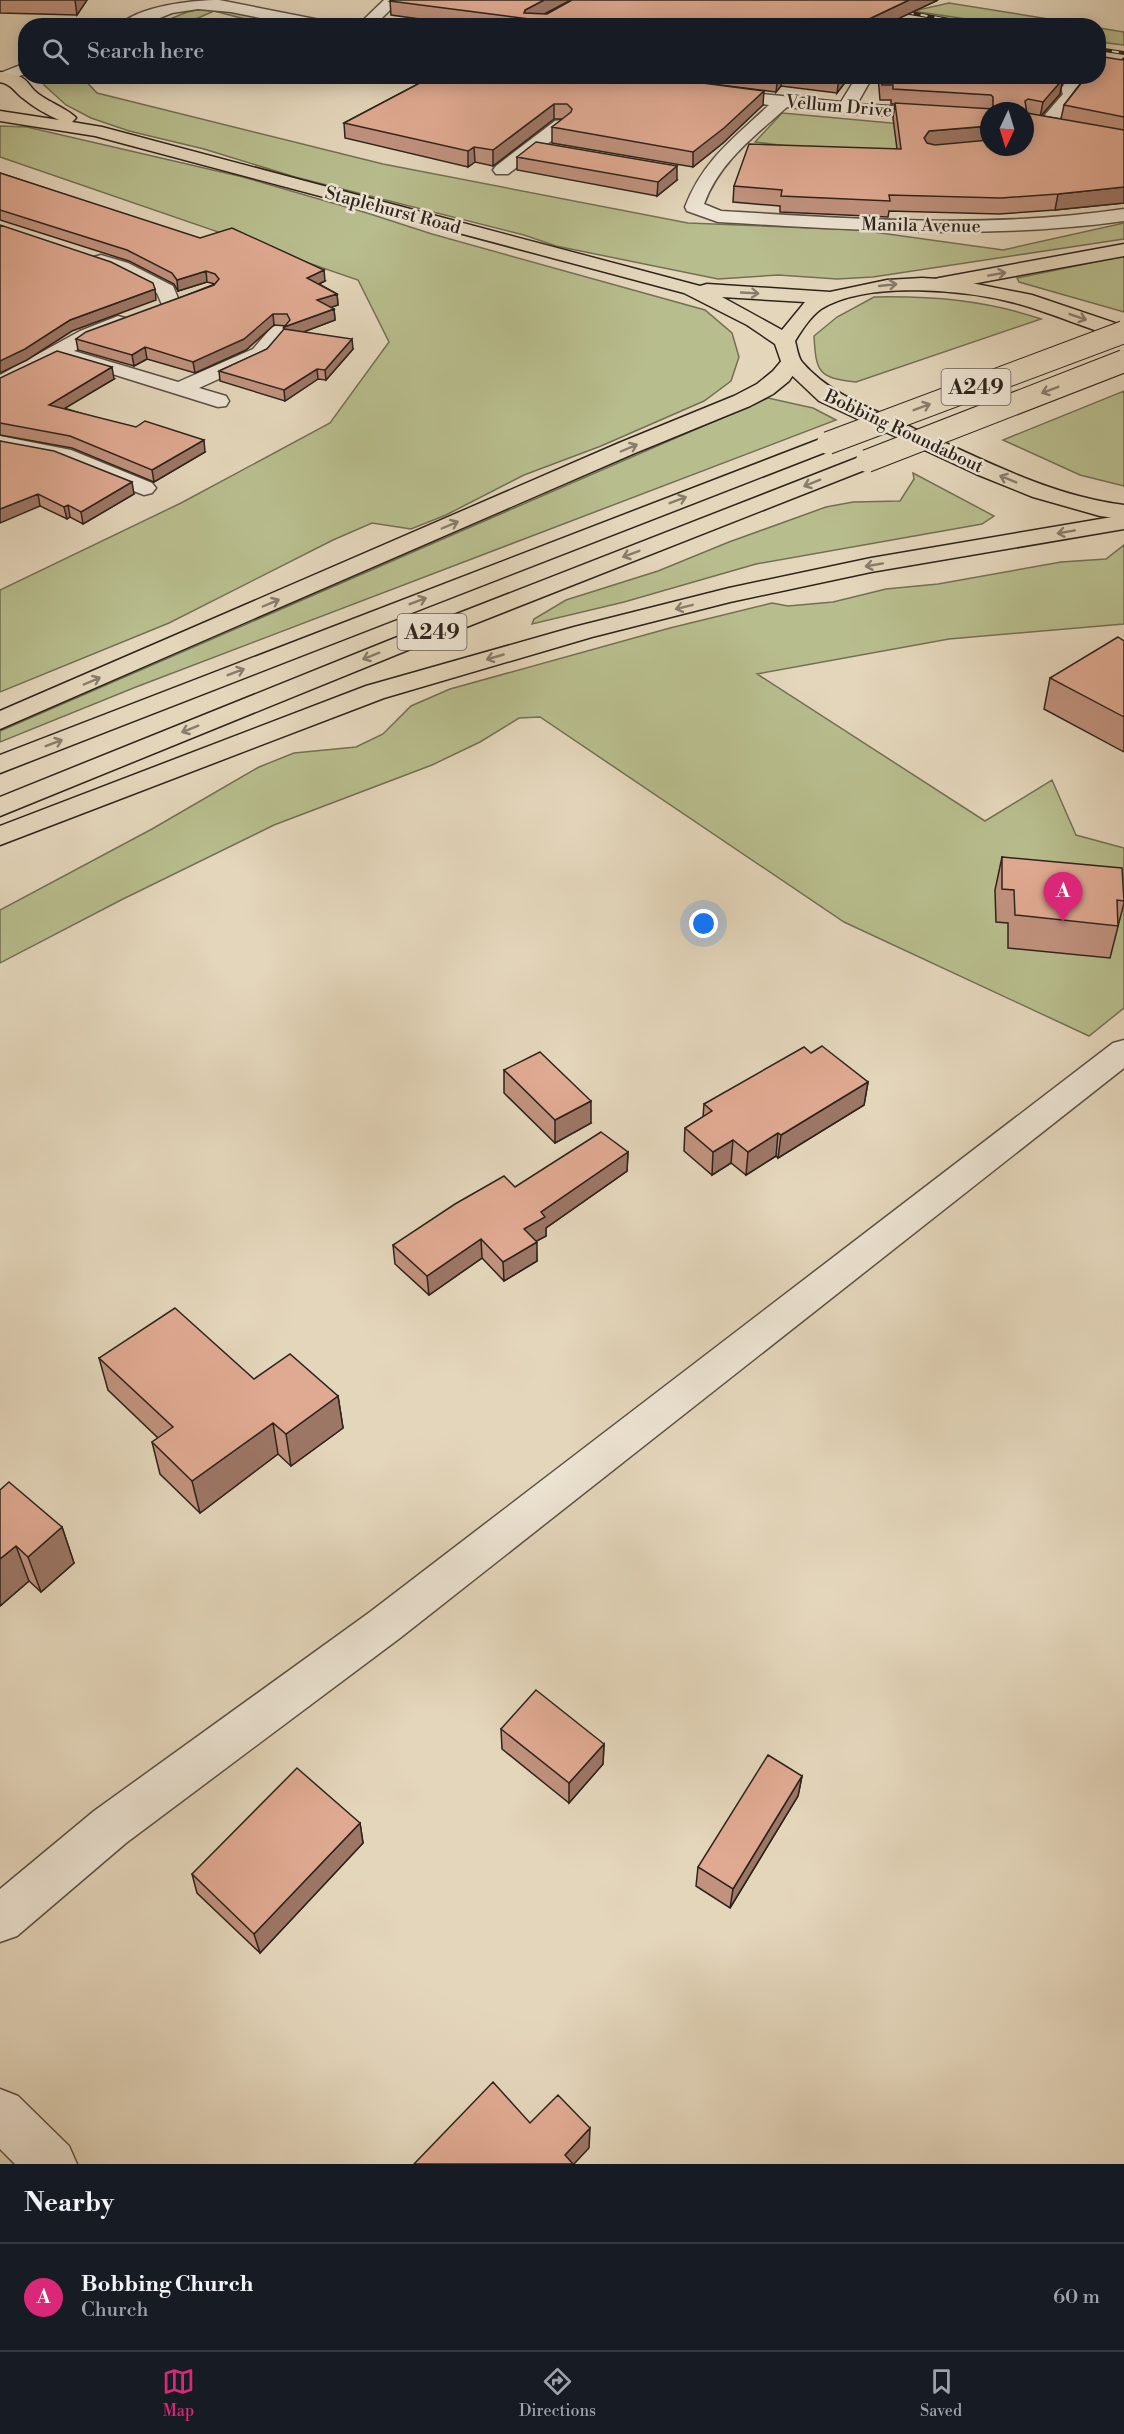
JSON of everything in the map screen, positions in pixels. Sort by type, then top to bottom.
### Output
[{"type":"main road","name":"Staplehurst Road","points":[[1,78],[18,83]]},
{"type":"main road","name":"Staplehurst Road","points":[[20,84],[26,93],[48,109],[96,131]]},
{"type":"main road","points":[[0,111],[14,105],[26,93]]},
{"type":"main road","name":"Staplehurst Road","points":[[0,116],[96,131],[691,290],[754,321],[787,352]]},
{"type":"main road","points":[[939,284],[1124,250]]},
{"type":"main road","points":[[0,721],[627,448],[742,401],[781,376],[796,323],[811,307],[831,298],[875,287],[905,283],[939,284],[996,292],[1035,302],[1124,333]]},
{"type":"main road","name":"Staplehurst Road","points":[[691,290],[831,298]]},
{"type":"main road","name":"A249","points":[[0,765],[828,443],[1124,333]]},
{"type":"main road","name":"Bobbing Roundabout","points":[[787,352],[827,396],[984,469],[1041,492],[1100,509],[1124,512]]},
{"type":"main road","name":"A249","points":[[0,807],[388,649],[1124,361]]},
{"type":"main road","points":[[0,836],[375,692],[583,632],[729,595],[871,565],[1124,522]]},
{"type":"street","points":[[373,18],[393,0]]},
{"type":"street","points":[[146,18],[171,8],[211,2],[285,18]]},
{"type":"street","points":[[1,78],[18,71]]},
{"type":"street","points":[[846,108],[860,84]]},
{"type":"street","points":[[1047,123],[1071,94],[1069,89],[1073,84]]},
{"type":"street","name":"Vellum Drive","points":[[740,96],[846,108],[980,116]]},
{"type":"street","name":"Manila Avenue","points":[[782,102],[700,176],[694,207],[718,216],[927,226],[1029,225],[1124,215]]},
{"type":"street","points":[[1034,122],[1069,127]]},
{"type":"street","points":[[502,170],[561,125]]},
{"type":"street","points":[[532,147],[554,151]]},
{"type":"street","points":[[0,384],[57,353],[80,337],[180,300],[166,290],[121,267],[80,254]]},
{"type":"street","points":[[180,389],[260,353],[279,332]]},
{"type":"street","points":[[57,353],[218,401]]},
{"type":"street","points":[[0,443],[63,454],[144,488]]},
{"type":"street","points":[[0,1919],[110,1827],[385,1625],[1124,1051]]},
{"type":"street","points":[[0,2114],[51,2164]]},
{"type":"green space","points":[[866,0],[918,10],[949,3],[1042,18],[960,18],[912,11]]},
{"type":"green space","points":[[207,8],[267,18],[241,18],[214,11],[198,18],[172,18]]},
{"type":"green space","points":[[1106,29],[1124,32],[1124,45],[1106,43]]},
{"type":"green space","points":[[89,84],[97,93],[383,164],[688,223],[859,230],[1003,250],[1124,223],[1124,239],[873,277],[837,279],[778,275],[718,279],[556,246],[524,235],[295,177],[204,149],[129,131],[91,118],[66,105],[44,85]]},
{"type":"green space","points":[[782,113],[891,123],[954,124],[947,150],[811,149],[755,142]]},
{"type":"green space","points":[[0,126],[27,127],[243,177],[432,234],[705,310],[732,333],[739,357],[731,381],[704,401],[601,446],[524,475],[446,515],[411,529],[372,523],[333,540],[169,623],[0,692],[0,590],[181,503],[330,423],[389,342],[358,280],[0,157]]},
{"type":"green space","points":[[1124,256],[1124,312],[1019,282],[1017,278]]},
{"type":"green space","points":[[874,297],[959,300],[1000,307],[1041,319],[856,382],[827,375],[818,365],[814,336],[837,317]]},
{"type":"green space","points":[[1124,391],[1124,486],[1080,475],[1003,440]]},
{"type":"green space","points":[[768,398],[813,408],[836,420],[136,687],[0,742],[0,731]]},
{"type":"green space","points":[[913,473],[994,516],[982,524],[756,564],[624,602],[532,624],[534,619],[566,600],[658,571],[729,542],[826,507],[853,502],[900,501],[914,479]]},
{"type":"green space","points":[[1124,545],[1124,624],[949,639],[757,674],[985,821],[1052,780],[1076,835],[1124,848],[1124,1008],[1089,1036],[844,922],[540,717],[519,718],[480,742],[432,765],[274,825],[121,900],[0,963],[0,910],[152,829],[259,767],[294,753],[356,747],[383,734],[411,706],[450,689],[670,628],[772,603],[788,606],[833,602],[886,589],[938,584],[1061,562],[1106,559]]},
{"type":"building","points":[[544,0],[525,10],[524,13],[547,14],[572,0],[909,0],[871,18],[521,18],[390,1]]},
{"type":"building","points":[[1106,57],[1122,60],[1124,58],[1124,117],[1064,105],[1081,84],[1106,84]]},
{"type":"building","points":[[418,84],[710,84],[764,91],[724,128],[693,152],[552,127],[571,112],[572,109],[567,104],[554,104],[493,150],[474,147],[468,151],[344,123]]},
{"type":"building","points":[[882,84],[1059,84],[1043,102],[1028,99],[1025,102],[993,102],[991,95],[893,89],[893,85]]},
{"type":"building","points":[[895,103],[980,108],[980,127],[929,131],[924,138],[927,143],[935,145],[980,141],[980,156],[1034,156],[1034,114],[1124,130],[1124,187],[1001,198],[889,195],[890,201],[781,196],[782,190],[734,186],[749,144],[901,149]]},
{"type":"building","points":[[536,142],[677,166],[658,182],[517,157]]},
{"type":"building","points":[[0,173],[200,238],[232,228],[324,270],[307,278],[337,294],[317,300],[334,309],[284,327],[290,320],[287,314],[273,314],[244,339],[193,362],[145,347],[132,355],[76,339],[86,332],[214,285],[219,279],[215,274],[206,271],[177,280],[172,273],[127,250],[0,210]]},
{"type":"building","points":[[0,225],[111,262],[153,283],[155,289],[70,320],[25,349],[0,361]]},
{"type":"building","points":[[284,329],[352,339],[325,370],[317,369],[284,390],[219,371],[267,349]]},
{"type":"building","points":[[57,351],[112,367],[49,405],[136,427],[145,421],[204,440],[152,470],[70,436],[0,423],[0,378]]},
{"type":"building","points":[[0,441],[54,451],[132,482],[81,512],[68,505],[64,507],[38,494],[0,509]]},
{"type":"building","points":[[1118,637],[1124,641],[1124,717],[1050,678]]},
{"type":"building","points":[[1002,857],[1122,868],[1124,901],[1117,900],[1118,926],[1015,915],[1014,890],[1002,889]]},
{"type":"building","points":[[822,1046],[868,1082],[781,1135],[778,1133],[748,1152],[733,1140],[713,1152],[685,1128],[712,1111],[704,1104],[804,1047],[811,1053]]},
{"type":"building","points":[[540,1052],[591,1101],[555,1120],[504,1070]]},
{"type":"building","points":[[601,1132],[628,1152],[541,1212],[545,1217],[524,1229],[537,1242],[503,1262],[481,1239],[427,1276],[393,1245],[455,1204],[504,1176],[515,1187]]},
{"type":"building","points":[[175,1308],[254,1379],[290,1354],[338,1396],[286,1434],[273,1423],[192,1481],[152,1442],[173,1427],[99,1358]]},
{"type":"building","points":[[9,1482],[62,1527],[28,1557],[16,1546],[0,1559],[0,1490]]},
{"type":"building","points":[[536,1690],[604,1744],[569,1783],[501,1729]]},
{"type":"building","points":[[768,1755],[802,1776],[733,1889],[698,1867]]},
{"type":"building","points":[[297,1768],[360,1823],[254,1934],[192,1874]]},
{"type":"building","points":[[493,2082],[530,2123],[558,2095],[590,2128],[565,2155],[573,2164],[414,2164]]},
{"type":"railway","points":[[893,10],[938,18]]},
{"type":"railway","points":[[1106,50],[1124,53]]},
{"type":"place","name":"Bobbing Church","points":[[1063,922]]}]
